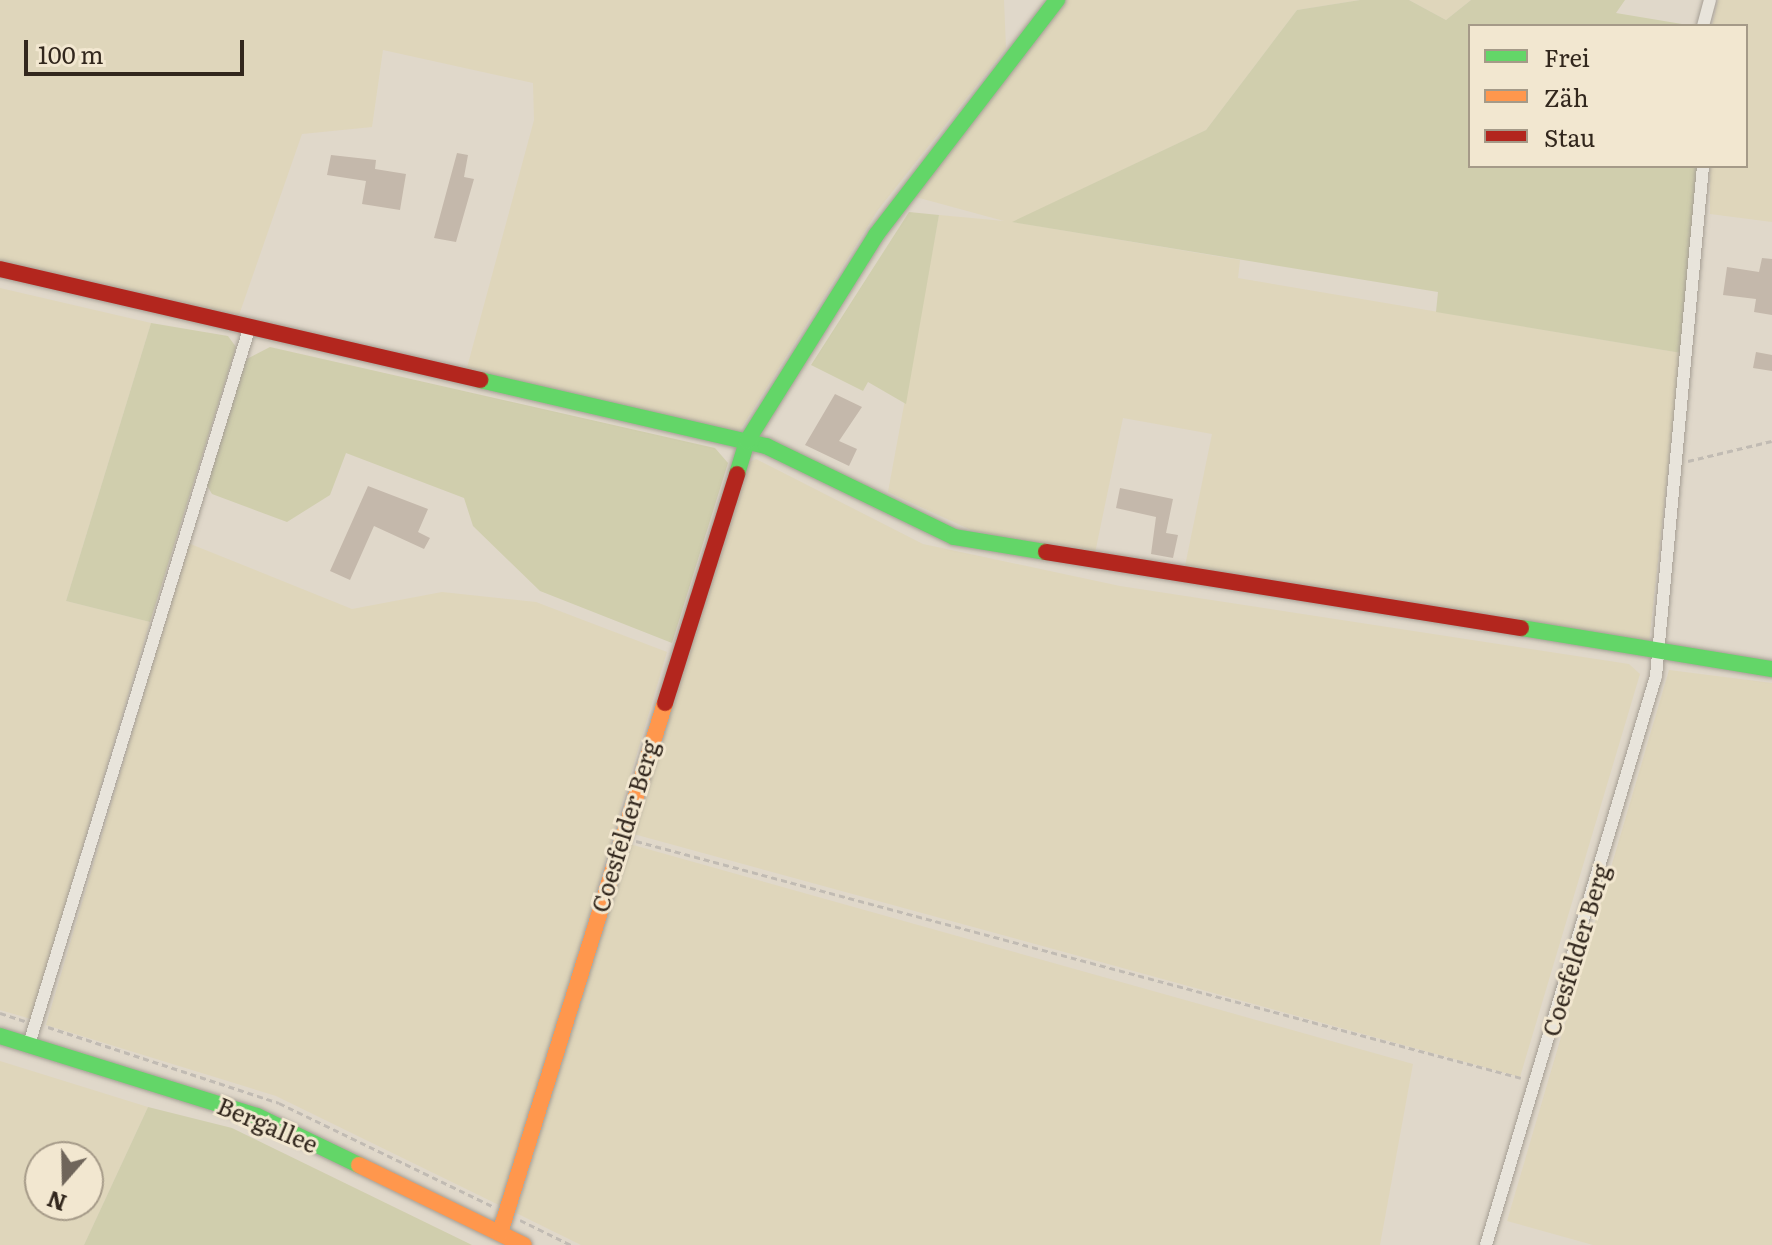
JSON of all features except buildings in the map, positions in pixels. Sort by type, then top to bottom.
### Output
[{"type":"street","name":"Coesfelder Berg","points":[[500,1233],[509,1215],[620,837],[747,441],[876,235],[1057,0]]},
{"type":"street","points":[[1704,24],[1710,0]]},
{"type":"street","name":"Coesfelder Berg","points":[[1486,1245],[1660,655],[1681,463],[1703,168]]},
{"type":"street","points":[[0,269],[747,441],[954,537],[1660,655],[1772,669]]},
{"type":"street","points":[[29,1044],[250,326]]},
{"type":"street","name":"Bergallee","points":[[0,1036],[257,1116],[524,1245]]},
{"type":"path","points":[[1681,463],[1772,441]]},
{"type":"path","points":[[620,837],[1536,1081]]},
{"type":"path","points":[[509,1215],[571,1245]]},
{"type":"shaded area","points":[[0,0],[1004,0],[1006,48],[878,210],[740,430],[722,436],[465,375],[534,120],[533,83],[383,50],[372,127],[302,134],[238,318],[0,266]]},
{"type":"shaded area","points":[[1067,0],[1360,0],[1297,10],[1206,130],[1013,222],[1240,260],[1238,278],[1681,353],[1649,643],[1184,571],[1212,434],[1123,418],[1094,558],[971,530],[888,492],[939,215],[1004,221],[912,196]]},
{"type":"shaded area","points":[[1360,0],[1409,0],[1446,20],[1471,0],[1625,0],[1616,13],[1682,24],[1468,24],[1468,168],[1697,168],[1681,353],[1436,312],[1438,292],[1012,222],[1206,130],[1297,10]]},
{"type":"shaded area","points":[[1409,0],[1471,0],[1446,20]]},
{"type":"shaded area","points":[[1718,0],[1772,0],[1772,222],[1710,214],[1710,168],[1748,168],[1748,24],[1712,24]]},
{"type":"shaded area","points":[[909,212],[939,215],[906,404],[868,382],[863,391],[811,365]]},
{"type":"shaded area","points":[[0,288],[151,323],[66,601],[150,622],[31,1019],[0,1010]]},
{"type":"shaded area","points":[[151,323],[228,336],[236,347],[150,622],[66,601]]},
{"type":"shaded area","points":[[270,347],[715,448],[728,463],[672,643],[540,591],[473,526],[464,498],[346,453],[330,495],[287,522],[212,494],[205,482],[243,361]]},
{"type":"shaded area","points":[[756,459],[923,544],[1120,586],[1629,664],[1640,674],[1520,1077],[630,833],[741,466]]},
{"type":"shaded area","points":[[188,543],[352,609],[442,592],[536,602],[667,652],[503,1207],[276,1096],[46,1025]]},
{"type":"shaded area","points":[[1669,670],[1772,683],[1772,1245],[1593,1245],[1507,1221]]},
{"type":"shaded area","points":[[626,843],[1413,1064],[1380,1245],[581,1245],[516,1213]]},
{"type":"shaded area","points":[[0,1061],[148,1107],[104,1202],[104,1141],[24,1141],[24,1221],[95,1221],[84,1245],[0,1245]]},
{"type":"shaded area","points":[[148,1107],[232,1128],[472,1245],[84,1245],[95,1221],[104,1221],[104,1202]]},
{"type":"traffic: fast","points":[[737,474],[747,441],[876,235],[1057,0]]},
{"type":"traffic: fast","points":[[480,380],[766,446],[954,537],[1046,552]]},
{"type":"traffic: fast","points":[[1521,628],[1772,669]]},
{"type":"traffic: fast","points":[[0,1036],[257,1116],[359,1165]]},
{"type":"traffic: slow","points":[[500,1233],[665,703]]},
{"type":"traffic: slow","points":[[359,1165],[524,1245]]},
{"type":"traffic: jam","points":[[0,269],[480,380]]},
{"type":"traffic: jam","points":[[665,703],[737,474]]},
{"type":"traffic: jam","points":[[1046,552],[1521,628]]}]
